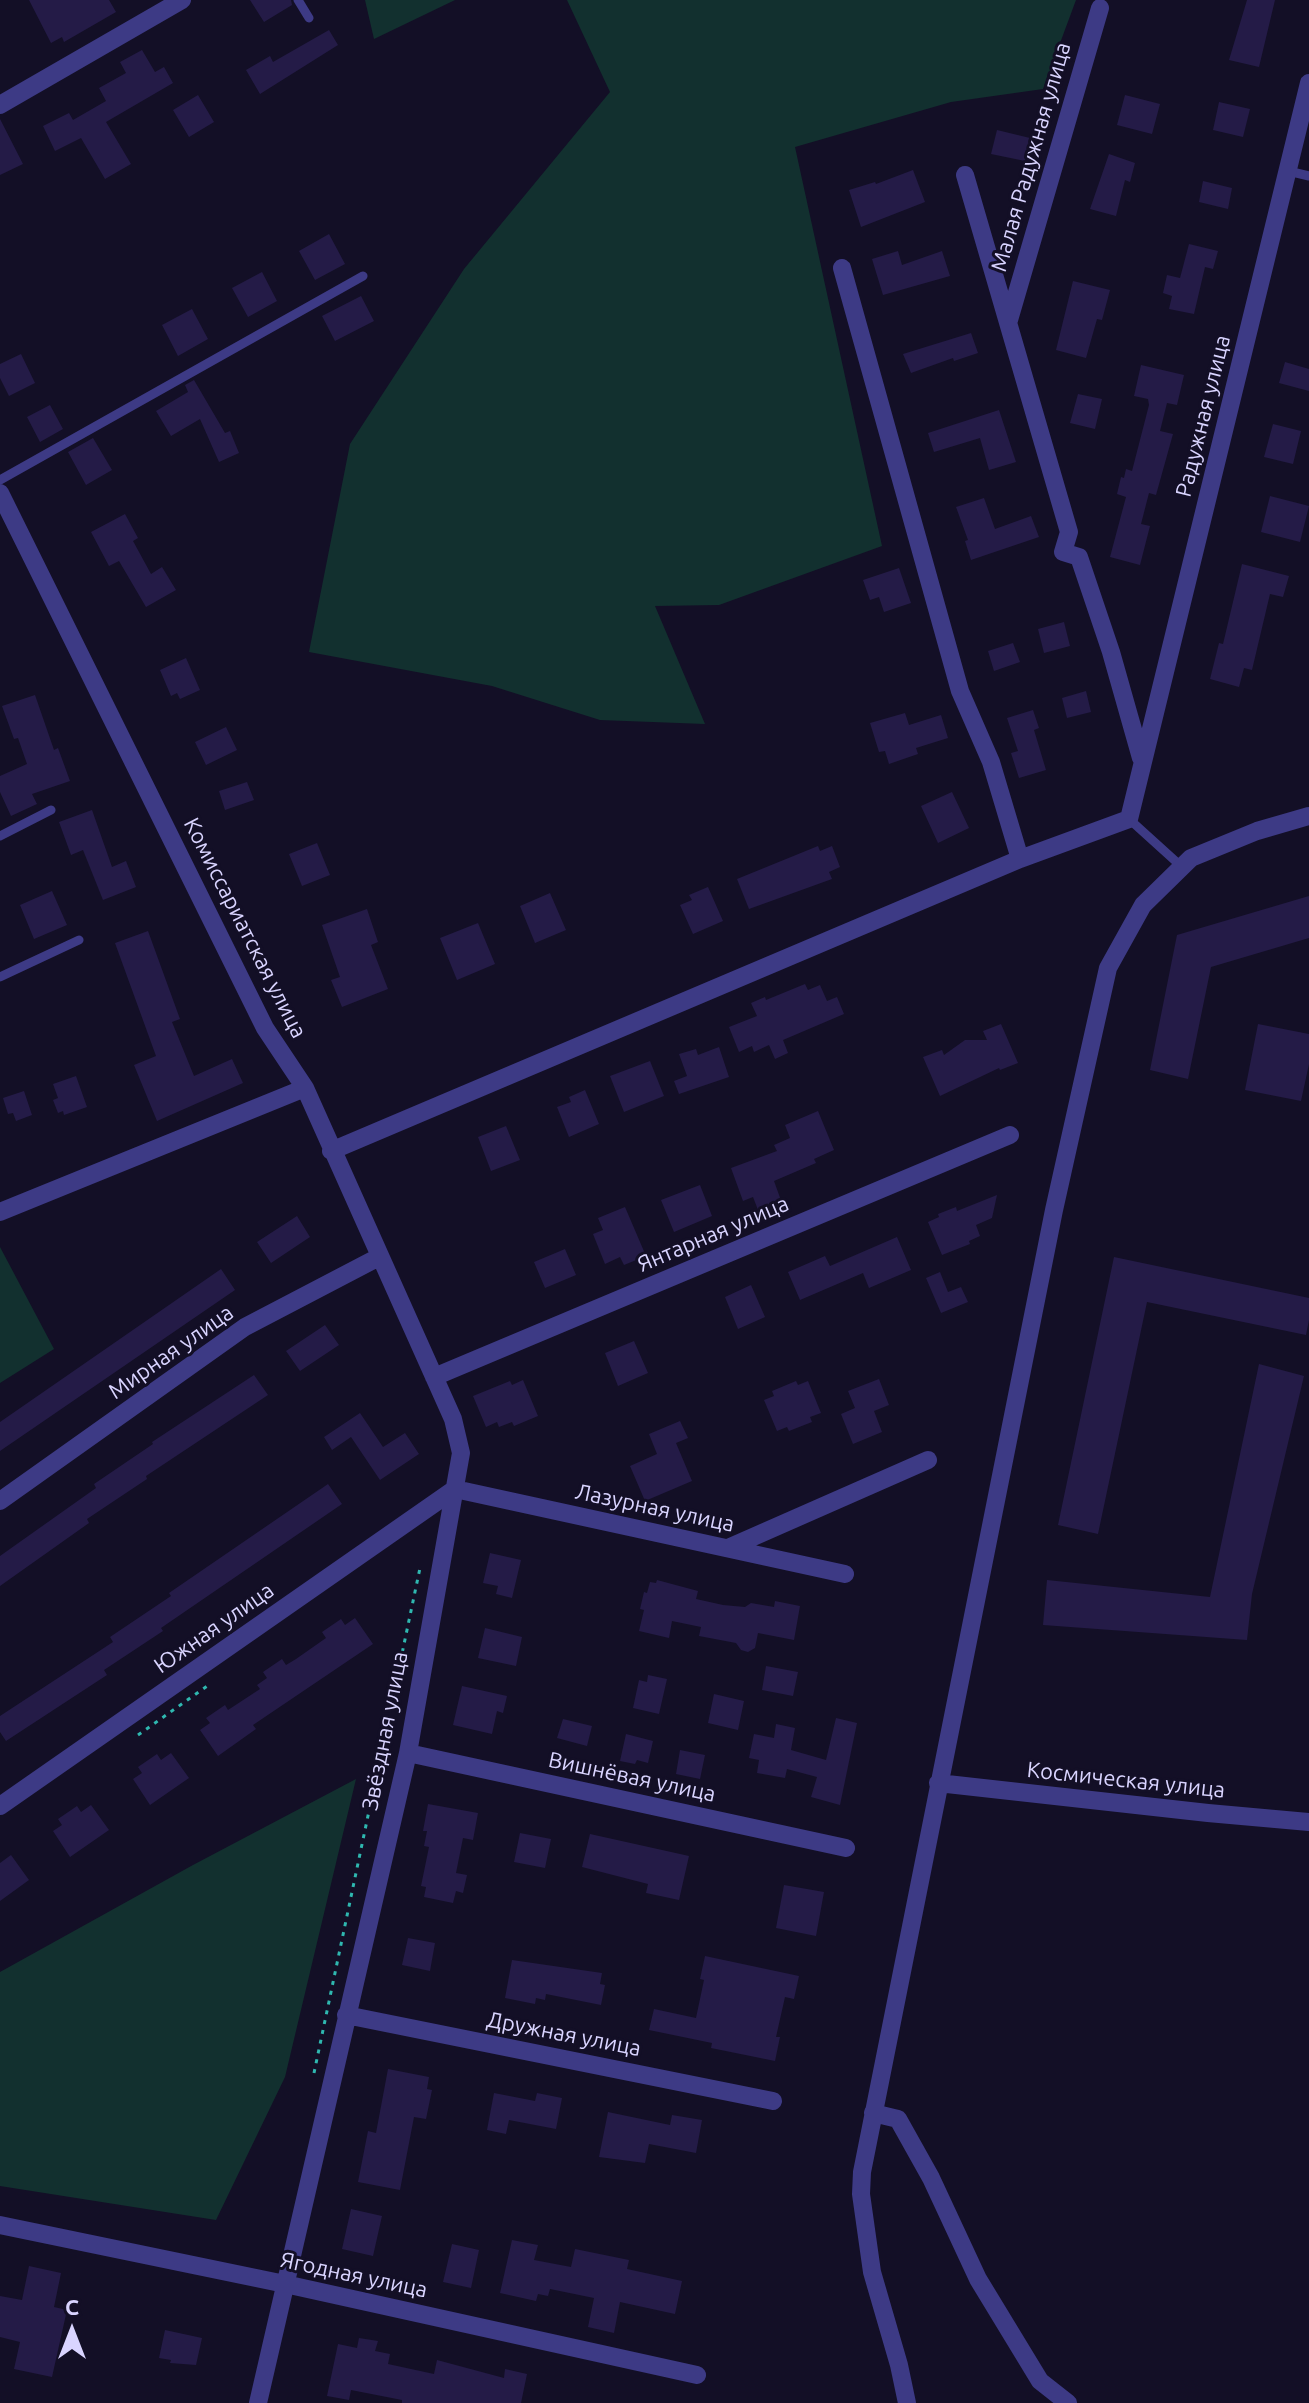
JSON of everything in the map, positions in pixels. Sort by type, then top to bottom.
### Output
[{"type":"street","points":[[0,105],[182,0]]},
{"type":"street","name":"Малая Радужная улица","points":[[1009,320],[1100,8]]},
{"type":"street","name":"Радужная улица","points":[[1129,819],[1309,83]]},
{"type":"street","points":[[965,175],[1069,532],[1063,552],[1079,557],[1111,652],[1142,760]]},
{"type":"street","points":[[842,268],[960,691],[991,762],[1020,859]]},
{"type":"street","name":"Комиссариатская улица","points":[[0,493],[265,1028],[305,1088]]},
{"type":"street","points":[[905,2400],[899,2365],[872,2272],[861,2194],[873,2113],[938,1783],[1054,1210],[1108,968],[1143,905],[1191,858],[1257,831],[1309,816]]},
{"type":"street","points":[[331,1151],[1020,859],[1129,819]]},
{"type":"street","points":[[0,1212],[305,1088]]},
{"type":"street","name":"Звёздная улица","points":[[258,2403],[408,1753],[461,1453],[453,1419],[305,1088]]},
{"type":"street","name":"Янтарная улица","points":[[434,1377],[1010,1135]]},
{"type":"street","name":"Мирная улица","points":[[0,1501],[245,1327],[379,1257]]},
{"type":"street","points":[[728,1548],[928,1460]]},
{"type":"street","name":"Лазурная улица","points":[[455,1489],[845,1574]]},
{"type":"street","name":"Южная улица","points":[[0,1806],[455,1489]]},
{"type":"street","name":"Вишнёвая улица","points":[[408,1753],[846,1848]]},
{"type":"street","name":"Космическая улица","points":[[938,1783],[1309,1822]]},
{"type":"street","name":"Дружная улица","points":[[346,2015],[773,2101]]},
{"type":"street","points":[[873,2113],[898,2119],[931,2178],[978,2279],[1040,2381],[1068,2403]]},
{"type":"street","name":"Ягодная улица","points":[[0,2225],[697,2375]]},
{"type":"lane","points":[[298,0],[309,18]]},
{"type":"lane","points":[[1288,171],[1309,176]]},
{"type":"lane","points":[[0,480],[363,276]]},
{"type":"lane","points":[[0,836],[51,810]]},
{"type":"lane","points":[[1129,819],[1182,867]]},
{"type":"lane","points":[[0,977],[79,940]]},
{"type":"path","points":[[311,2085],[421,1562]]},
{"type":"green space","points":[[365,0],[455,0],[374,39]]},
{"type":"green space","points":[[567,0],[1076,0],[1043,89],[951,102],[795,147],[882,546],[719,605],[655,606],[705,724],[600,720],[492,686],[309,652],[350,444],[464,269],[610,92]]},
{"type":"green space","points":[[0,1247],[54,1349],[0,1383]]},
{"type":"green space","points":[[356,1779],[285,2077],[216,2220],[0,2186],[0,1972]]},
{"type":"building","points":[[29,0],[109,0],[116,12],[64,42],[62,37],[51,43]]},
{"type":"building","points":[[250,0],[291,0],[292,5],[264,22]]},
{"type":"building","points":[[1247,0],[1275,0],[1259,67],[1229,60]]},
{"type":"building","points":[[329,30],[338,45],[260,94],[246,70],[270,56],[273,62]]},
{"type":"building","points":[[142,50],[155,72],[164,67],[173,83],[106,122],[131,164],[105,179],[81,138],[55,151],[43,126],[69,113],[73,120],[106,101],[99,88],[126,73],[120,62]]},
{"type":"building","points":[[198,95],[214,122],[189,137],[173,110]]},
{"type":"building","points":[[1125,95],[1160,104],[1152,134],[1117,125]]},
{"type":"building","points":[[1219,102],[1250,109],[1243,137],[1213,130]]},
{"type":"building","points":[[0,119],[23,164],[0,175]]},
{"type":"building","points":[[997,130],[1030,138],[1025,161],[991,154]]},
{"type":"building","points":[[1109,154],[1135,163],[1130,182],[1125,180],[1116,216],[1090,209]]},
{"type":"building","points":[[913,170],[925,202],[861,227],[849,190]]},
{"type":"building","points":[[1203,181],[1232,188],[1228,209],[1199,202]]},
{"type":"building","points":[[329,234],[345,264],[315,280],[299,251]]},
{"type":"building","points":[[1189,244],[1218,251],[1213,269],[1205,267],[1194,314],[1169,309],[1172,296],[1163,293],[1167,275],[1180,278]]},
{"type":"building","points":[[898,251],[902,265],[942,251],[950,276],[883,295],[872,259]]},
{"type":"building","points":[[262,272],[277,301],[248,317],[232,288]]},
{"type":"building","points":[[1073,281],[1110,290],[1102,320],[1097,319],[1086,358],[1056,350]]},
{"type":"building","points":[[361,296],[374,321],[335,341],[322,316]]},
{"type":"building","points":[[192,309],[208,339],[178,356],[162,325]]},
{"type":"building","points":[[971,333],[978,353],[911,373],[903,354]]},
{"type":"building","points":[[21,354],[35,383],[9,396],[0,378],[0,364]]},
{"type":"building","points":[[1285,362],[1309,369],[1309,391],[1279,383]]},
{"type":"building","points":[[1141,365],[1184,375],[1177,405],[1167,403],[1160,431],[1173,434],[1156,495],[1149,493],[1141,524],[1150,526],[1140,565],[1110,557],[1126,497],[1117,494],[1121,477],[1124,478],[1126,469],[1132,471],[1149,405],[1148,399],[1134,396]]},
{"type":"building","points":[[194,380],[225,433],[230,431],[239,453],[219,462],[200,419],[171,436],[156,411],[188,392],[185,385]]},
{"type":"building","points":[[1078,394],[1102,399],[1095,429],[1070,423]]},
{"type":"building","points":[[50,405],[63,429],[40,442],[27,417]]},
{"type":"building","points":[[999,410],[1016,462],[989,470],[980,438],[934,452],[928,433]]},
{"type":"building","points":[[1273,424],[1301,431],[1293,464],[1264,457]]},
{"type":"building","points":[[93,438],[112,470],[86,485],[68,452]]},
{"type":"building","points":[[1270,496],[1309,506],[1300,542],[1261,532]]},
{"type":"building","points":[[984,498],[995,529],[1031,516],[1039,537],[971,560],[965,541],[968,540],[956,507]]},
{"type":"building","points":[[125,514],[138,538],[133,541],[151,574],[162,567],[176,590],[146,607],[119,561],[109,566],[91,532]]},
{"type":"building","points":[[1242,564],[1289,576],[1283,597],[1270,594],[1252,670],[1244,668],[1239,687],[1210,679],[1219,643],[1223,644]]},
{"type":"building","points":[[899,568],[911,603],[884,612],[879,597],[870,600],[863,580]]},
{"type":"building","points":[[1064,622],[1070,646],[1044,653],[1038,629]]},
{"type":"building","points":[[1013,643],[1020,662],[994,671],[988,651]]},
{"type":"building","points":[[186,658],[200,690],[180,699],[177,693],[171,696],[160,670]]},
{"type":"building","points":[[1086,691],[1091,712],[1067,718],[1062,698]]},
{"type":"building","points":[[35,695],[54,750],[58,748],[70,781],[32,794],[37,804],[11,816],[0,792],[0,776],[27,764],[2,706]]},
{"type":"building","points":[[1033,710],[1039,728],[1034,730],[1046,770],[1019,778],[1011,753],[1018,751],[1007,718]]},
{"type":"building","points":[[905,713],[909,725],[941,715],[948,738],[916,748],[918,754],[889,764],[885,751],[879,752],[870,723]]},
{"type":"building","points":[[226,727],[237,750],[206,765],[195,742]]},
{"type":"building","points":[[247,782],[254,800],[225,810],[219,791]]},
{"type":"building","points":[[952,792],[969,828],[938,843],[921,806]]},
{"type":"building","points":[[92,810],[112,867],[126,861],[136,887],[103,900],[83,850],[71,855],[59,822]]},
{"type":"building","points":[[317,843],[330,875],[302,886],[289,854]]},
{"type":"building","points":[[818,846],[820,851],[832,846],[840,867],[829,872],[832,879],[749,909],[737,879]]},
{"type":"building","points":[[708,887],[723,921],[693,934],[680,905],[692,900],[689,895]]},
{"type":"building","points":[[52,891],[67,925],[34,939],[20,905]]},
{"type":"building","points":[[550,893],[566,930],[535,943],[520,906]]},
{"type":"building","points":[[1309,896],[1309,938],[1211,967],[1188,1079],[1150,1070],[1177,935]]},
{"type":"building","points":[[367,909],[378,942],[371,945],[388,989],[342,1007],[331,980],[340,977],[322,925]]},
{"type":"building","points":[[478,923],[495,964],[457,980],[440,938]]},
{"type":"building","points":[[148,931],[180,1019],[172,1022],[194,1076],[232,1059],[243,1083],[157,1121],[134,1065],[156,1056],[115,943]]},
{"type":"building","points":[[805,984],[808,990],[820,985],[827,1001],[837,997],[844,1014],[783,1040],[788,1053],[775,1059],[769,1045],[754,1052],[752,1046],[739,1052],[729,1027],[757,1016],[751,1003]]},
{"type":"building","points":[[1001,1024],[1018,1063],[999,1068],[940,1096],[923,1057],[942,1050],[944,1055],[965,1040],[987,1040],[983,1031]]},
{"type":"building","points":[[1258,1024],[1309,1034],[1309,1064],[1301,1101],[1245,1090]]},
{"type":"building","points":[[719,1047],[729,1077],[679,1094],[674,1081],[687,1076],[679,1054],[696,1049],[698,1055]]},
{"type":"building","points":[[650,1061],[664,1096],[624,1112],[610,1076]]},
{"type":"building","points":[[76,1076],[87,1107],[64,1115],[63,1111],[58,1113],[53,1100],[58,1098],[53,1084]]},
{"type":"building","points":[[585,1090],[599,1124],[569,1137],[557,1107],[571,1102],[569,1097]]},
{"type":"building","points":[[24,1091],[32,1115],[16,1121],[13,1113],[8,1114],[3,1098]]},
{"type":"building","points":[[818,1111],[834,1150],[814,1159],[816,1163],[774,1181],[783,1206],[760,1215],[753,1197],[743,1201],[731,1168],[777,1151],[774,1145],[790,1138],[785,1125]]},
{"type":"building","points":[[506,1126],[520,1160],[491,1171],[478,1137]]},
{"type":"building","points":[[700,1185],[712,1216],[674,1232],[661,1200]]},
{"type":"building","points":[[997,1195],[992,1218],[976,1225],[980,1236],[969,1241],[970,1244],[942,1255],[928,1222],[939,1217],[938,1214],[956,1207],[957,1211]]},
{"type":"building","points":[[625,1207],[646,1256],[624,1265],[620,1257],[605,1264],[593,1234],[603,1230],[598,1218]]},
{"type":"building","points":[[297,1216],[310,1237],[271,1263],[257,1242]]},
{"type":"building","points":[[897,1237],[911,1270],[869,1288],[863,1273],[800,1300],[788,1272],[825,1256],[830,1266]]},
{"type":"building","points":[[565,1249],[576,1275],[545,1288],[534,1262]]},
{"type":"building","points":[[1114,1257],[1309,1298],[1309,1320],[1306,1335],[1147,1302],[1098,1534],[1058,1525]]},
{"type":"building","points":[[221,1269],[235,1290],[0,1451],[0,1422]]},
{"type":"building","points":[[940,1272],[948,1292],[961,1287],[968,1302],[941,1313],[926,1278]]},
{"type":"building","points":[[751,1285],[765,1317],[738,1329],[725,1297]]},
{"type":"building","points":[[325,1325],[339,1345],[300,1371],[286,1351]]},
{"type":"building","points":[[634,1341],[648,1373],[618,1386],[605,1353]]},
{"type":"building","points":[[1259,1364],[1304,1376],[1252,1594],[1247,1640],[1043,1625],[1047,1580],[1210,1597]]},
{"type":"building","points":[[254,1375],[268,1395],[146,1476],[147,1479],[87,1519],[89,1523],[0,1586],[0,1556],[96,1488],[94,1484],[152,1442]]},
{"type":"building","points":[[879,1379],[889,1405],[874,1411],[882,1432],[853,1444],[841,1414],[855,1408],[848,1391]]},
{"type":"building","points":[[523,1380],[538,1416],[514,1426],[512,1422],[499,1427],[497,1422],[486,1427],[473,1396],[510,1381],[512,1385]]},
{"type":"building","points":[[796,1381],[798,1385],[808,1381],[821,1413],[810,1417],[812,1422],[789,1431],[787,1427],[777,1431],[764,1400],[774,1396],[772,1391]]},
{"type":"building","points":[[360,1413],[383,1447],[405,1433],[419,1454],[380,1480],[351,1437],[332,1450],[324,1437]]},
{"type":"building","points":[[680,1421],[688,1438],[676,1443],[692,1481],[645,1501],[630,1466],[657,1454],[649,1434]]},
{"type":"building","points":[[328,1484],[342,1504],[161,1628],[163,1631],[104,1670],[107,1675],[6,1741],[0,1732],[0,1716],[113,1642],[110,1637],[171,1596],[169,1593]]},
{"type":"building","points":[[490,1553],[521,1560],[512,1598],[496,1594],[498,1586],[483,1583]]},
{"type":"building","points":[[657,1580],[698,1591],[696,1599],[723,1605],[745,1607],[751,1603],[774,1607],[775,1601],[800,1606],[794,1640],[758,1633],[755,1648],[748,1652],[741,1650],[736,1643],[699,1636],[701,1627],[672,1621],[669,1638],[639,1631],[644,1592],[647,1593],[650,1582],[656,1583]]},
{"type":"building","points":[[355,1618],[373,1644],[253,1725],[256,1729],[218,1756],[200,1730],[210,1723],[206,1718],[225,1705],[228,1710],[260,1689],[257,1685],[267,1678],[263,1672],[282,1659],[286,1665],[296,1659],[326,1638],[322,1632],[341,1619],[345,1625]]},
{"type":"building","points":[[485,1628],[522,1637],[516,1666],[478,1658]]},
{"type":"building","points":[[766,1666],[798,1672],[793,1696],[762,1690]]},
{"type":"building","points":[[648,1675],[667,1679],[659,1714],[633,1708],[639,1680],[647,1682]]},
{"type":"building","points":[[462,1686],[507,1696],[503,1713],[497,1711],[492,1734],[453,1725]]},
{"type":"building","points":[[714,1694],[744,1701],[738,1730],[708,1723]]},
{"type":"building","points":[[836,1718],[857,1723],[840,1805],[811,1797],[817,1777],[787,1769],[785,1778],[757,1773],[759,1760],[749,1758],[754,1734],[774,1738],[776,1724],[795,1728],[791,1750],[826,1760]]},
{"type":"building","points":[[563,1719],[592,1726],[587,1746],[557,1738]]},
{"type":"building","points":[[626,1734],[653,1741],[648,1763],[620,1761]]},
{"type":"building","points":[[680,1750],[705,1755],[700,1779],[676,1774]]},
{"type":"building","points":[[171,1753],[189,1778],[150,1805],[133,1779],[142,1773],[138,1767],[157,1754],[161,1760]]},
{"type":"building","points":[[428,1804],[478,1813],[473,1840],[463,1838],[456,1873],[467,1875],[463,1893],[456,1891],[453,1903],[424,1897],[426,1887],[421,1886],[429,1847],[424,1846],[427,1831],[423,1831]]},
{"type":"building","points":[[91,1805],[109,1830],[70,1857],[53,1831],[62,1825],[58,1819],[77,1806],[81,1812]]},
{"type":"building","points":[[520,1833],[551,1839],[545,1868],[514,1862]]},
{"type":"building","points":[[590,1834],[689,1856],[679,1900],[646,1893],[648,1884],[582,1867]]},
{"type":"building","points":[[11,1855],[29,1880],[0,1901],[0,1863]]},
{"type":"building","points":[[784,1885],[824,1892],[816,1936],[776,1928]]},
{"type":"building","points":[[408,1938],[435,1943],[430,1971],[402,1965]]},
{"type":"building","points":[[705,1956],[799,1976],[794,1999],[785,1997],[776,2037],[780,2037],[775,2061],[711,2048],[712,2043],[649,2030],[654,2009],[696,2018],[704,1980],[700,1979]]},
{"type":"building","points":[[512,1960],[602,1973],[600,1984],[605,1985],[601,2005],[546,1994],[545,2000],[536,1998],[535,2004],[505,1998]]},
{"type":"building","points":[[388,2069],[429,2077],[427,2089],[432,2090],[426,2119],[414,2117],[400,2190],[358,2182],[368,2131],[376,2133]]},
{"type":"building","points":[[494,2093],[535,2101],[537,2093],[562,2098],[556,2129],[509,2120],[506,2134],[487,2130]]},
{"type":"building","points":[[608,2112],[670,2125],[672,2115],[702,2120],[696,2153],[649,2144],[645,2163],[599,2157]]},
{"type":"building","points":[[351,2209],[382,2216],[373,2256],[342,2249]]},
{"type":"building","points":[[512,2240],[538,2245],[534,2260],[571,2267],[575,2249],[629,2260],[627,2269],[682,2281],[675,2314],[620,2302],[614,2333],[588,2327],[594,2298],[550,2289],[548,2296],[538,2294],[536,2301],[500,2293]]},
{"type":"building","points":[[452,2244],[479,2250],[471,2288],[443,2282]]},
{"type":"building","points":[[29,2266],[61,2273],[54,2307],[67,2310],[52,2377],[14,2369],[20,2342],[0,2337],[0,2296],[22,2300]]},
{"type":"building","points":[[165,2330],[202,2338],[196,2365],[170,2363],[171,2360],[159,2358]]},
{"type":"building","points":[[359,2338],[378,2341],[375,2351],[390,2354],[388,2364],[434,2374],[437,2360],[504,2378],[505,2369],[527,2374],[521,2403],[402,2403],[402,2400],[351,2390],[349,2400],[327,2396],[338,2344],[357,2348]]}]
